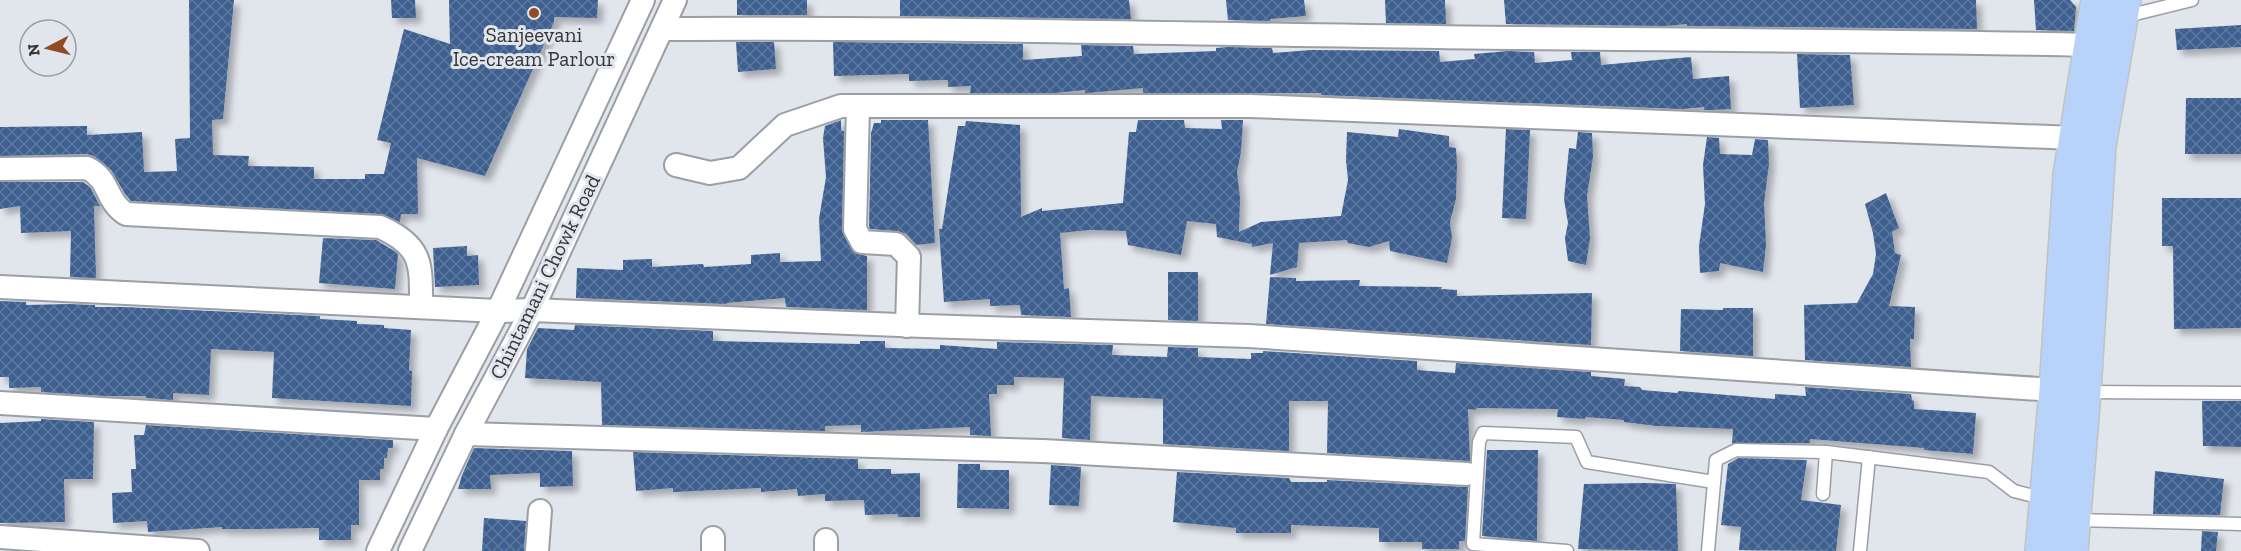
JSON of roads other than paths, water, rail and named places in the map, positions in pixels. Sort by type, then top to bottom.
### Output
[{"type":"main road","points":[[2087,142],[2090,45],[2115,6]]},
{"type":"main road","points":[[2073,536],[2070,175],[2087,142],[2115,6]]},
{"type":"main road","points":[[2042,551],[2046,499],[2070,391]]},
{"type":"street","name":"Chintamani Chowk Road","points":[[378,551],[436,429],[498,311],[643,0]]},
{"type":"street","name":"Chintamani Chowk Road","points":[[410,551],[466,434],[532,310],[675,0]]},
{"type":"street","points":[[662,29],[830,28],[2090,45]]},
{"type":"street","points":[[676,165],[710,173],[739,168],[785,125],[841,106],[1250,106],[2087,142]]},
{"type":"street","points":[[858,106],[855,229],[862,242],[896,244],[909,257],[907,326]]},
{"type":"street","points":[[0,169],[87,168],[97,173],[115,207],[126,214],[380,227],[396,234],[412,248],[421,268],[421,307]]},
{"type":"street","points":[[0,287],[498,311],[532,310],[907,326],[1249,336],[2070,391]]},
{"type":"street","points":[[0,403],[436,429]]},
{"type":"street","points":[[466,434],[1043,452],[1467,474]]},
{"type":"street","points":[[537,551],[540,511]]},
{"type":"street","points":[[0,537],[198,551]]},
{"type":"lane","points":[[2115,6],[2192,0]]},
{"type":"lane","points":[[2070,391],[2241,393]]},
{"type":"lane","points":[[1567,551],[1473,543],[1479,442],[1483,433],[1576,437],[1587,462],[1714,482]]},
{"type":"lane","points":[[1708,551],[1716,460],[1736,450],[1826,452],[1989,472],[2014,491],[2046,499]]},
{"type":"lane","points":[[1823,494],[1826,452]]},
{"type":"lane","points":[[1860,551],[1869,457]]},
{"type":"lane","points":[[2073,536],[2241,524]]},
{"type":"place","name":"Sanjeevani Ice-cream Parlour","points":[[534,13]]}]
